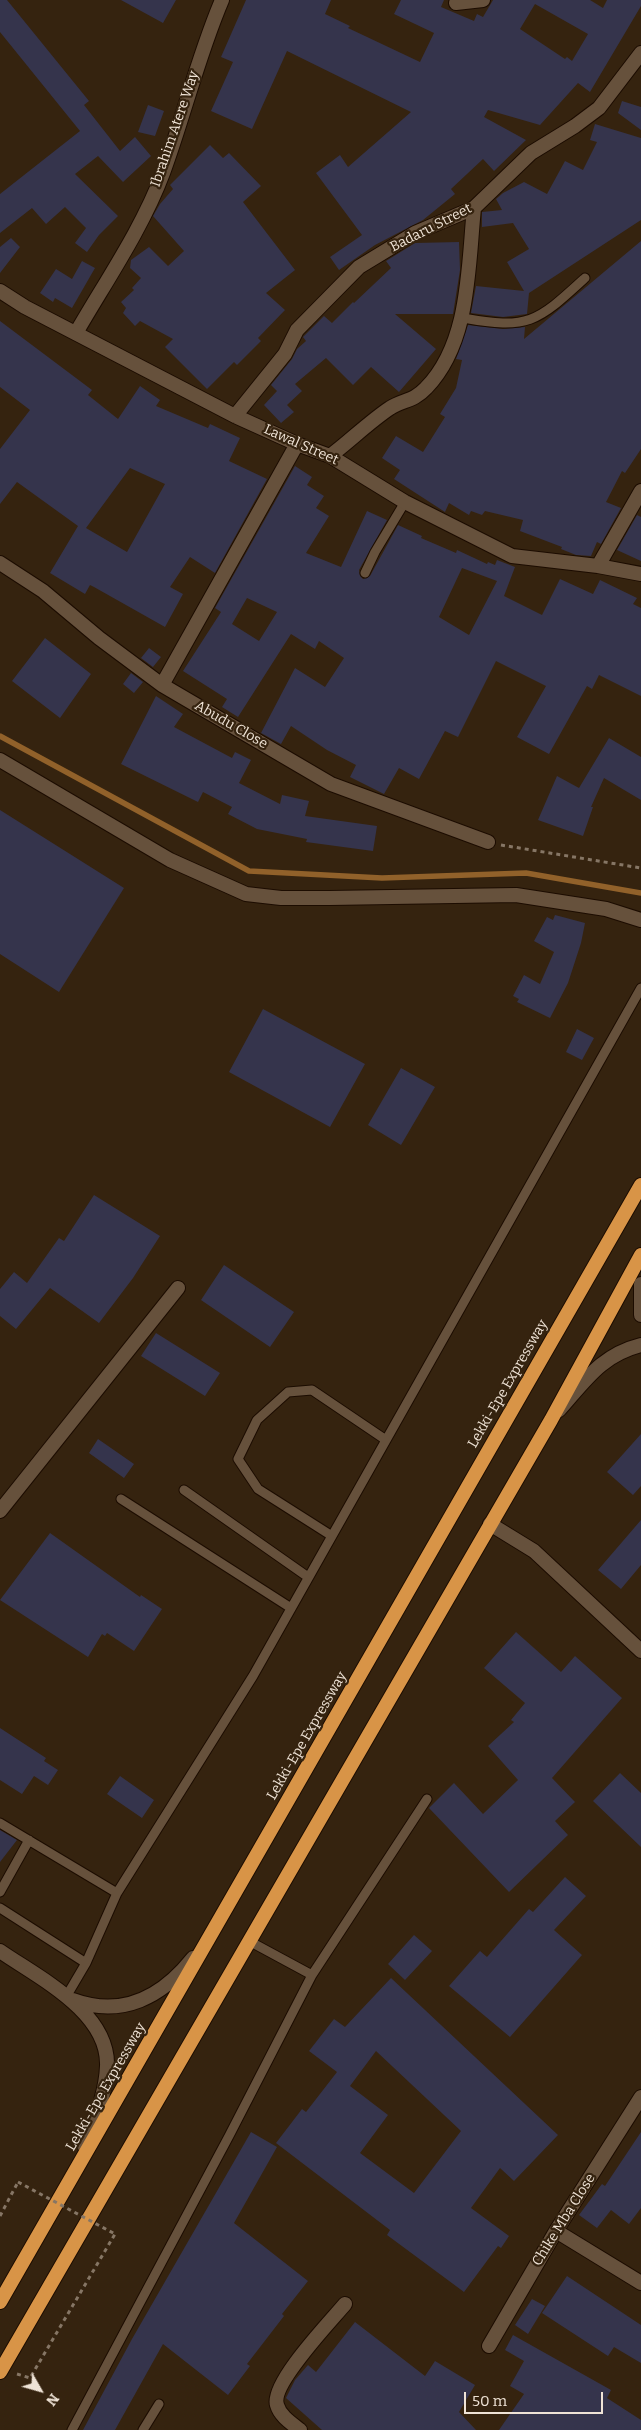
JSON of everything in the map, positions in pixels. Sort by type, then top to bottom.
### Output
[{"type":"highway","name":"Lekki-Epe Expressway","points":[[0,2302],[641,1184]]},
{"type":"highway","points":[[0,2372],[551,1420],[641,1255]]},
{"type":"street","name":"Ibrahim Atere Way","points":[[76,333],[142,217],[162,175],[206,37],[222,0]]},
{"type":"street","points":[[456,3],[483,0]]},
{"type":"street","name":"Badaru Street","points":[[235,416],[285,354],[296,330],[359,267],[415,233],[474,208],[532,153],[575,126],[599,108],[641,53]]},
{"type":"street","points":[[330,456],[391,408],[410,402],[426,389],[441,370],[463,318],[474,208]]},
{"type":"street","name":"Lawal Street","points":[[0,291],[235,416],[296,444],[330,456],[405,502],[512,556],[598,566],[641,574]]},
{"type":"street","points":[[162,685],[296,444]]},
{"type":"street","points":[[598,566],[641,491]]},
{"type":"street","name":"Abudu Close","points":[[0,563],[43,591],[99,638],[162,685],[330,784],[488,842]]},
{"type":"street","points":[[0,760],[170,860],[246,894],[281,898],[516,895],[606,909],[641,920]]},
{"type":"street","points":[[641,1284],[641,1315]]},
{"type":"street","points":[[0,1511],[178,1288]]},
{"type":"street","points":[[551,1420],[603,1361],[624,1350],[641,1345]]},
{"type":"street","points":[[490,1524],[534,1550],[641,1651]]},
{"type":"street","points":[[66,1997],[88,2005],[104,2008],[140,2001],[162,1989],[184,1969],[211,1936]]},
{"type":"street","points":[[0,1951],[66,1997],[90,2018],[98,2030],[105,2047],[107,2065],[98,2109],[79,2167]]},
{"type":"street","name":"Chike Mba Close","points":[[489,2346],[556,2231],[641,2097]]},
{"type":"street","points":[[556,2231],[641,2283]]},
{"type":"street","points":[[300,2430],[283,2416],[276,2403],[278,2390],[294,2366],[345,2304]]},
{"type":"lane","points":[[463,318],[494,324],[524,323],[550,310],[586,278]]},
{"type":"lane","points":[[365,573],[375,552],[405,502]]},
{"type":"lane","points":[[66,1997],[86,1963],[117,1893],[252,1676],[641,988]]},
{"type":"lane","points":[[332,1536],[258,1489],[238,1459],[257,1420],[288,1392],[312,1390],[386,1440]]},
{"type":"lane","points":[[184,1490],[308,1577]]},
{"type":"lane","points":[[121,1499],[291,1608]]},
{"type":"lane","points":[[72,2430],[312,1975],[427,1799]]},
{"type":"lane","points":[[0,1823],[117,1893]]},
{"type":"lane","points":[[0,1892],[29,1840]]},
{"type":"lane","points":[[0,1908],[86,1963]]},
{"type":"lane","points":[[249,1941],[312,1975]]},
{"type":"lane","points":[[143,2430],[159,2404]]},
{"type":"path","points":[[488,842],[529,852],[641,868]]},
{"type":"path","points":[[0,2216],[18,2182],[115,2234],[30,2378]]},
{"type":"building","points":[[0,0],[7,0],[89,101],[84,105],[120,151],[135,137],[151,156],[123,182],[98,156],[75,174],[118,216],[99,235],[87,252],[75,243],[86,228],[65,207],[46,224],[32,208],[0,233],[0,194],[80,131],[0,32]]},
{"type":"building","points":[[121,0],[176,0],[163,23]]},
{"type":"building","points":[[246,0],[331,0],[325,14],[350,26],[348,28],[420,62],[434,33],[394,14],[401,0],[444,0],[441,7],[474,21],[477,14],[483,17],[493,0],[590,0],[603,8],[607,0],[641,0],[641,6],[590,92],[578,83],[540,125],[488,110],[484,117],[526,140],[494,171],[483,159],[451,189],[455,194],[423,220],[375,245],[339,270],[330,257],[362,235],[316,173],[340,155],[348,167],[411,112],[287,51],[252,129],[211,111],[233,62],[221,57]],"holes":[[[535,4],[588,34],[572,61],[567,57],[565,59],[520,29]]]},
{"type":"building","points":[[622,101],[641,107],[641,130],[618,113]]},
{"type":"building","points":[[148,105],[164,111],[155,136],[138,132]]},
{"type":"building","points":[[595,124],[641,138],[641,220],[529,293],[527,314],[503,317],[471,313],[476,286],[524,291],[507,262],[529,249],[513,223],[482,227],[482,212],[502,210],[496,199],[524,182],[547,194],[565,161],[583,170],[597,142],[590,140]]},
{"type":"building","points":[[210,145],[223,158],[229,153],[261,186],[243,202],[295,270],[266,293],[285,310],[258,338],[261,341],[237,365],[234,362],[207,389],[165,347],[173,339],[140,321],[135,326],[123,313],[126,308],[121,302],[134,290],[132,288],[141,278],[130,268],[131,260],[149,247],[168,266],[184,251],[153,216],[160,204],[173,189],[170,185]]},
{"type":"building","points":[[11,238],[20,247],[0,273],[0,247]]},
{"type":"building","points":[[641,241],[641,449],[625,473],[622,471],[606,502],[621,508],[601,544],[597,542],[591,556],[576,555],[561,549],[562,547],[520,531],[523,520],[485,511],[482,515],[471,511],[469,515],[449,503],[445,512],[394,479],[400,470],[382,458],[396,436],[423,452],[445,417],[440,414],[456,388],[462,360],[456,359],[468,325],[503,329],[525,327],[524,339]]},
{"type":"building","points":[[459,242],[460,270],[453,314],[395,314],[436,349],[399,392],[371,367],[353,385],[326,358],[295,384],[302,391],[287,405],[294,412],[281,423],[264,405],[277,391],[271,385],[292,359],[297,349],[306,341],[303,337],[324,316],[332,323],[354,303],[391,268],[386,261],[415,243]]},
{"type":"building","points":[[82,261],[95,268],[72,308],[55,298],[53,302],[40,293],[56,269],[72,279]]},
{"type":"building","points":[[0,321],[92,390],[88,395],[118,419],[140,386],[160,400],[156,406],[208,428],[210,424],[240,438],[229,461],[267,479],[215,573],[190,557],[170,587],[183,594],[165,627],[90,585],[85,594],[50,573],[78,526],[17,482],[0,504],[0,449],[30,410],[0,387]],"holes":[[[130,468],[165,484],[127,552],[86,528]]]},
{"type":"building","points":[[295,466],[312,477],[307,485],[324,496],[316,508],[329,516],[306,553],[341,567],[367,511],[387,520],[359,570],[360,576],[363,579],[370,576],[398,525],[422,536],[421,538],[456,553],[457,550],[487,564],[488,562],[495,565],[497,560],[515,567],[504,596],[542,615],[560,579],[593,594],[600,580],[637,598],[633,604],[641,608],[641,696],[599,675],[592,689],[587,686],[549,754],[517,737],[546,686],[496,661],[458,737],[445,731],[419,779],[399,768],[384,794],[350,777],[356,765],[327,750],[291,726],[281,744],[261,733],[295,668],[325,687],[344,658],[319,641],[315,649],[291,634],[238,717],[222,707],[227,699],[183,671],[221,612],[215,608]],"holes":[[[462,568],[497,581],[469,635],[439,617]],[[247,598],[277,612],[259,641],[232,624]]]},
{"type":"building","points":[[637,515],[641,517],[641,561],[617,550]]},
{"type":"building","points":[[45,638],[91,674],[60,718],[12,681]]},
{"type":"building","points":[[149,648],[161,657],[153,667],[141,658]]},
{"type":"building","points":[[131,673],[143,682],[134,693],[123,684]]},
{"type":"building","points":[[156,696],[183,714],[174,727],[232,758],[235,752],[251,760],[239,783],[280,804],[282,795],[309,801],[305,816],[377,826],[373,851],[306,842],[307,839],[257,829],[228,814],[232,807],[203,792],[198,802],[121,764]]},
{"type":"building","points":[[609,738],[641,757],[641,800],[604,778],[591,807],[593,807],[583,836],[538,820],[557,776],[579,788]]},
{"type":"building","points":[[0,810],[124,888],[59,992],[0,954]]},
{"type":"building","points":[[555,915],[585,923],[581,943],[568,983],[550,1018],[517,1002],[519,999],[513,996],[524,975],[540,984],[554,952],[534,941],[547,917],[553,920]]},
{"type":"building","points":[[263,1009],[365,1064],[330,1127],[229,1072]]},
{"type":"building","points":[[577,1029],[594,1038],[582,1060],[566,1052]]},
{"type":"building","points":[[401,1068],[435,1087],[401,1145],[368,1125]]},
{"type":"building","points":[[94,1195],[160,1236],[133,1278],[99,1323],[50,1288],[16,1329],[0,1316],[0,1289],[14,1272],[27,1283],[59,1238],[64,1241]]},
{"type":"building","points":[[224,1265],[294,1312],[270,1347],[201,1300]]},
{"type":"building","points":[[156,1333],[220,1373],[205,1396],[141,1356]]},
{"type":"building","points":[[641,1434],[641,1486],[633,1495],[607,1472]]},
{"type":"building","points":[[98,1439],[134,1464],[124,1478],[89,1453]]},
{"type":"building","points":[[641,1520],[641,1565],[621,1589],[598,1570]]},
{"type":"building","points":[[50,1533],[140,1597],[141,1595],[162,1609],[134,1651],[107,1633],[105,1636],[102,1634],[88,1657],[0,1600]]},
{"type":"building","points":[[516,1632],[561,1672],[575,1656],[622,1698],[552,1778],[575,1802],[555,1821],[568,1835],[509,1892],[429,1808],[454,1783],[483,1814],[518,1780],[488,1746],[514,1722],[511,1720],[525,1703],[484,1668]]},
{"type":"building","points":[[0,1728],[46,1758],[44,1761],[58,1770],[48,1785],[34,1776],[22,1794],[0,1780]]},
{"type":"building","points":[[620,1773],[641,1793],[641,1847],[593,1801]]},
{"type":"building","points":[[120,1776],[154,1800],[142,1818],[107,1794]]},
{"type":"building","points":[[0,1830],[17,1840],[0,1862]]},
{"type":"building","points":[[565,1877],[586,1896],[554,1930],[582,1955],[510,2037],[449,1986],[480,1951],[487,1957],[529,1909],[533,1912]]},
{"type":"building","points":[[414,1935],[432,1951],[405,1980],[388,1964]]},
{"type":"building","points":[[391,1978],[558,2135],[514,2181],[500,2168],[471,2208],[509,2236],[501,2248],[498,2246],[464,2292],[387,2235],[390,2230],[276,2143],[302,2109],[306,2112],[337,2072],[309,2051],[334,2019],[345,2027]],"holes":[[[376,2051],[461,2131],[414,2193],[360,2153],[388,2115],[350,2086]]]},
{"type":"building","points":[[251,2132],[277,2147],[234,2223],[308,2281],[282,2314],[284,2316],[247,2364],[250,2366],[228,2395],[163,2344],[115,2430],[83,2430],[132,2339]]},
{"type":"building","points":[[641,2132],[641,2208],[629,2224],[611,2210],[597,2228],[579,2215],[602,2184],[605,2186]]},
{"type":"building","points":[[567,2276],[641,2325],[641,2363],[614,2347],[608,2356],[542,2313]]},
{"type":"building","points":[[532,2299],[545,2306],[528,2334],[515,2325]]},
{"type":"building","points":[[355,2322],[425,2376],[435,2361],[475,2385],[459,2412],[476,2430],[322,2430],[286,2398],[295,2380],[308,2365],[316,2372]]},
{"type":"building","points":[[513,2335],[611,2390],[607,2398],[641,2420],[641,2430],[499,2430],[524,2394],[510,2386],[524,2361],[505,2350]]},
{"type":"waterway","points":[[0,736],[249,871],[382,878],[526,873],[641,893]]}]
